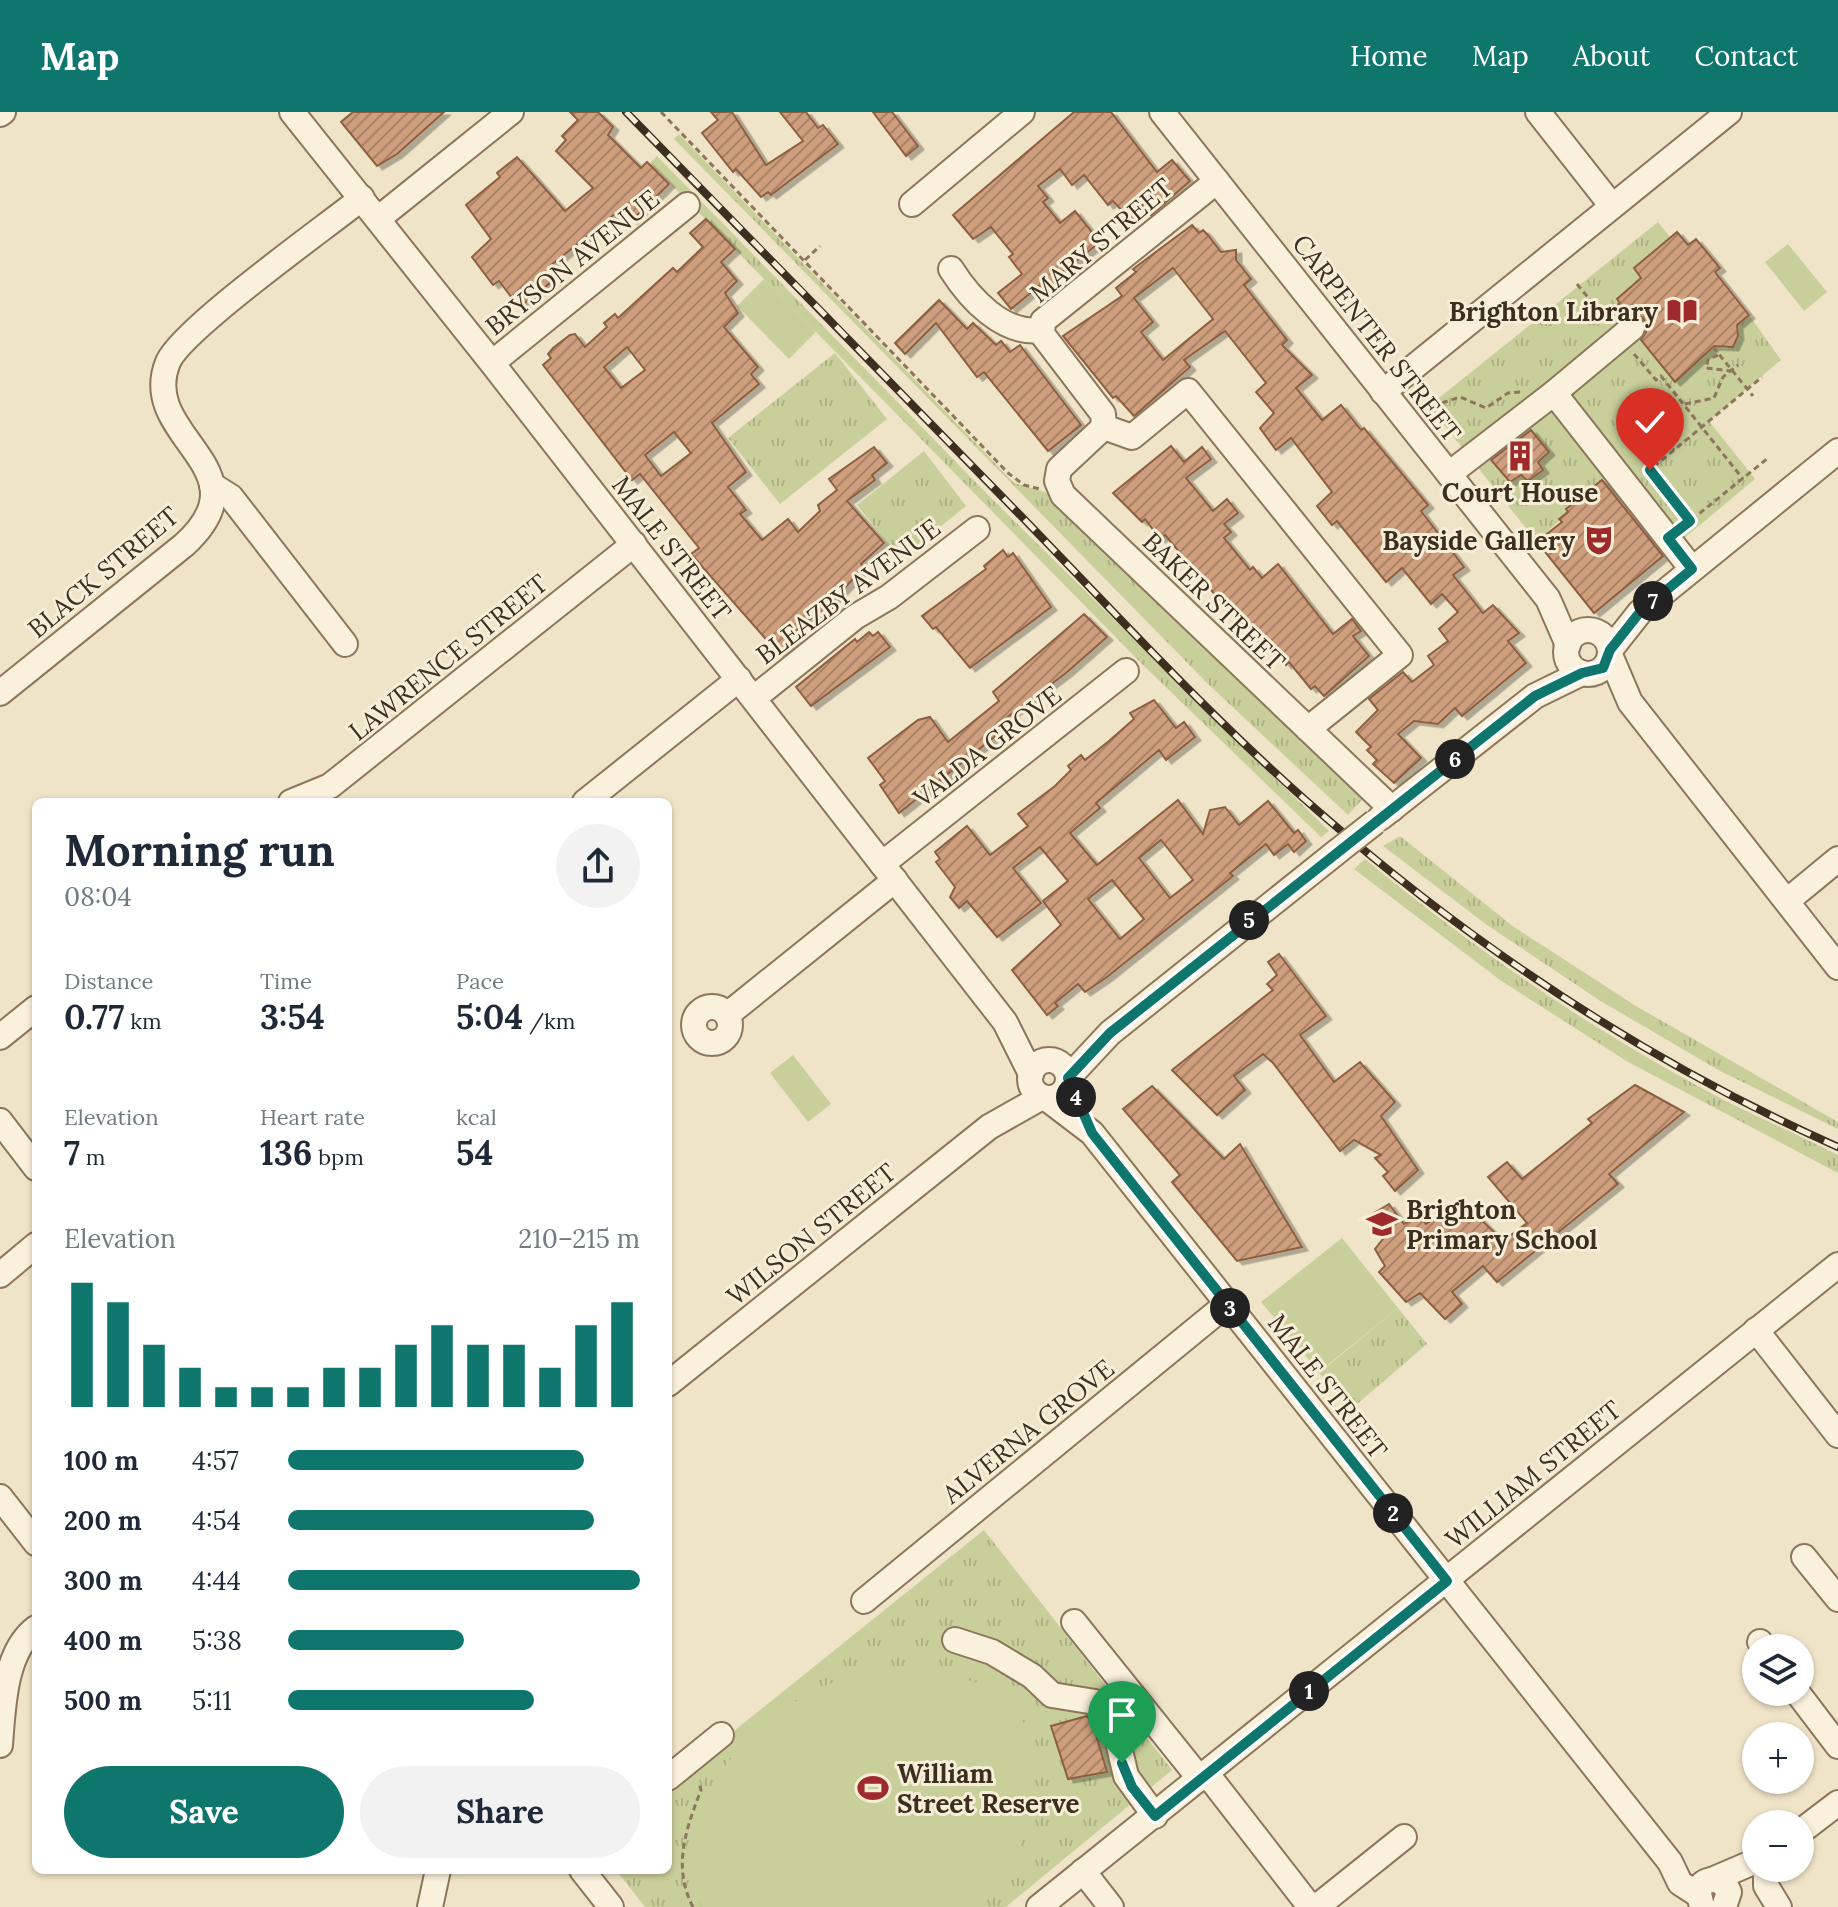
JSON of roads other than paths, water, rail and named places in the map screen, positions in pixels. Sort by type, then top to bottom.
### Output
[{"type":"street","name":"MALE STREET","points":[[292,112],[379,218],[1049,1079],[1670,1862],[1680,1883],[1709,1895],[1763,1907]]},
{"type":"street","points":[[379,218],[511,112]]},
{"type":"street","points":[[921,196],[1022,112]]},
{"type":"street","name":"CARPENTER STREET","points":[[1162,112],[1548,599],[1592,630]]},
{"type":"street","points":[[1538,112],[1612,206]]},
{"type":"street","points":[[1383,392],[1729,112]]},
{"type":"street","name":"MARY STREET","points":[[1104,427],[1103,414],[1041,330],[1043,321],[1217,181]]},
{"type":"street","points":[[345,644],[231,497],[212,485],[207,466],[166,407],[164,382],[169,360],[193,332],[362,198]]},
{"type":"street","name":"BRYSON AVENUE","points":[[492,363],[687,205]]},
{"type":"street","points":[[951,269],[971,295],[1003,322],[1023,331],[1041,330]]},
{"type":"street","points":[[1449,474],[1626,332]]},
{"type":"street","points":[[1104,427],[1132,437],[1188,391],[1400,655],[1308,729]]},
{"type":"street","points":[[1546,399],[1692,569]]},
{"type":"street","name":"BAKER STREET","points":[[1104,427],[1063,463],[1057,474],[1059,488],[1308,729],[1384,815]]},
{"type":"street","points":[[1586,673],[1603,668],[1610,653],[1640,612],[1838,451]]},
{"type":"street","name":"BLACK STREET","points":[[0,693],[193,537],[208,512],[212,485]]},
{"type":"street","name":"BLEAZBY AVENUE","points":[[591,798],[746,688],[889,597],[977,529]]},
{"type":"street","name":"LAWRENCE STREET","points":[[301,798],[330,786],[634,544]]},
{"type":"street","name":"CARPENTER STREET","points":[[1548,599],[1567,649]]},
{"type":"street","points":[[1630,702],[1571,665],[1567,649],[1576,633],[1640,612]]},
{"type":"street","points":[[1592,630],[1606,638],[1630,702],[1838,967]]},
{"type":"street","name":"WILSON STREET","points":[[1535,696],[1567,649]]},
{"type":"street","name":"VALDA GROVE","points":[[727,1015],[888,872],[1126,671]]},
{"type":"street","name":"WILSON STREET","points":[[672,1381],[1535,696],[1586,673]]},
{"type":"street","points":[[1787,901],[1838,859]]},
{"type":"street","points":[[0,1037],[32,1011]]},
{"type":"street","points":[[0,1121],[32,1163]]},
{"type":"street","points":[[0,1275],[32,1248]]},
{"type":"street","name":"WILLIAM STREET","points":[[1039,1907],[1838,1265]]},
{"type":"street","name":"ALVERNA GROVE","points":[[864,1601],[1227,1304]]},
{"type":"street","points":[[1756,1330],[1838,1435]]},
{"type":"street","points":[[0,1497],[32,1538]]},
{"type":"street","points":[[1804,1557],[1838,1599]]},
{"type":"street","points":[[1074,1622],[1308,1904],[1319,1905],[1404,1837]]},
{"type":"street","points":[[0,1745],[21,1642],[32,1632]]},
{"type":"street","points":[[955,1640],[1003,1658],[1052,1695],[1095,1702],[1115,1729],[1126,1776],[1155,1816]]},
{"type":"street","points":[[0,1757],[15,1718],[18,1662]]},
{"type":"street","points":[[1808,1706],[1838,1746]]},
{"type":"street","points":[[672,1775],[721,1735]]},
{"type":"street","points":[[1814,1821],[1838,1803]]},
{"type":"street","points":[[1083,1871],[1111,1907]]},
{"type":"street","points":[[1709,1895],[1742,1871]]},
{"type":"street","points":[[430,1907],[437,1874]]},
{"type":"street","points":[[585,1874],[611,1907]]},
{"type":"street","points":[[1709,1895],[1742,1876]]},
{"type":"street","points":[[1766,1882],[1779,1907]]},
{"type":"railway","points":[[626,112],[1166,667],[1318,811],[1438,909],[1566,998],[1699,1078],[1838,1147]]},
{"type":"place","name":"Brighton Library","points":[[1682,311]]},
{"type":"place","name":"Court House","points":[[1520,456]]},
{"type":"place","name":"Bayside Gallery","points":[[1599,540]]},
{"type":"place","name":"Brighton Primary School","points":[[1382,1224]]},
{"type":"place","name":"William Street Reserve","points":[[873,1788]]}]
